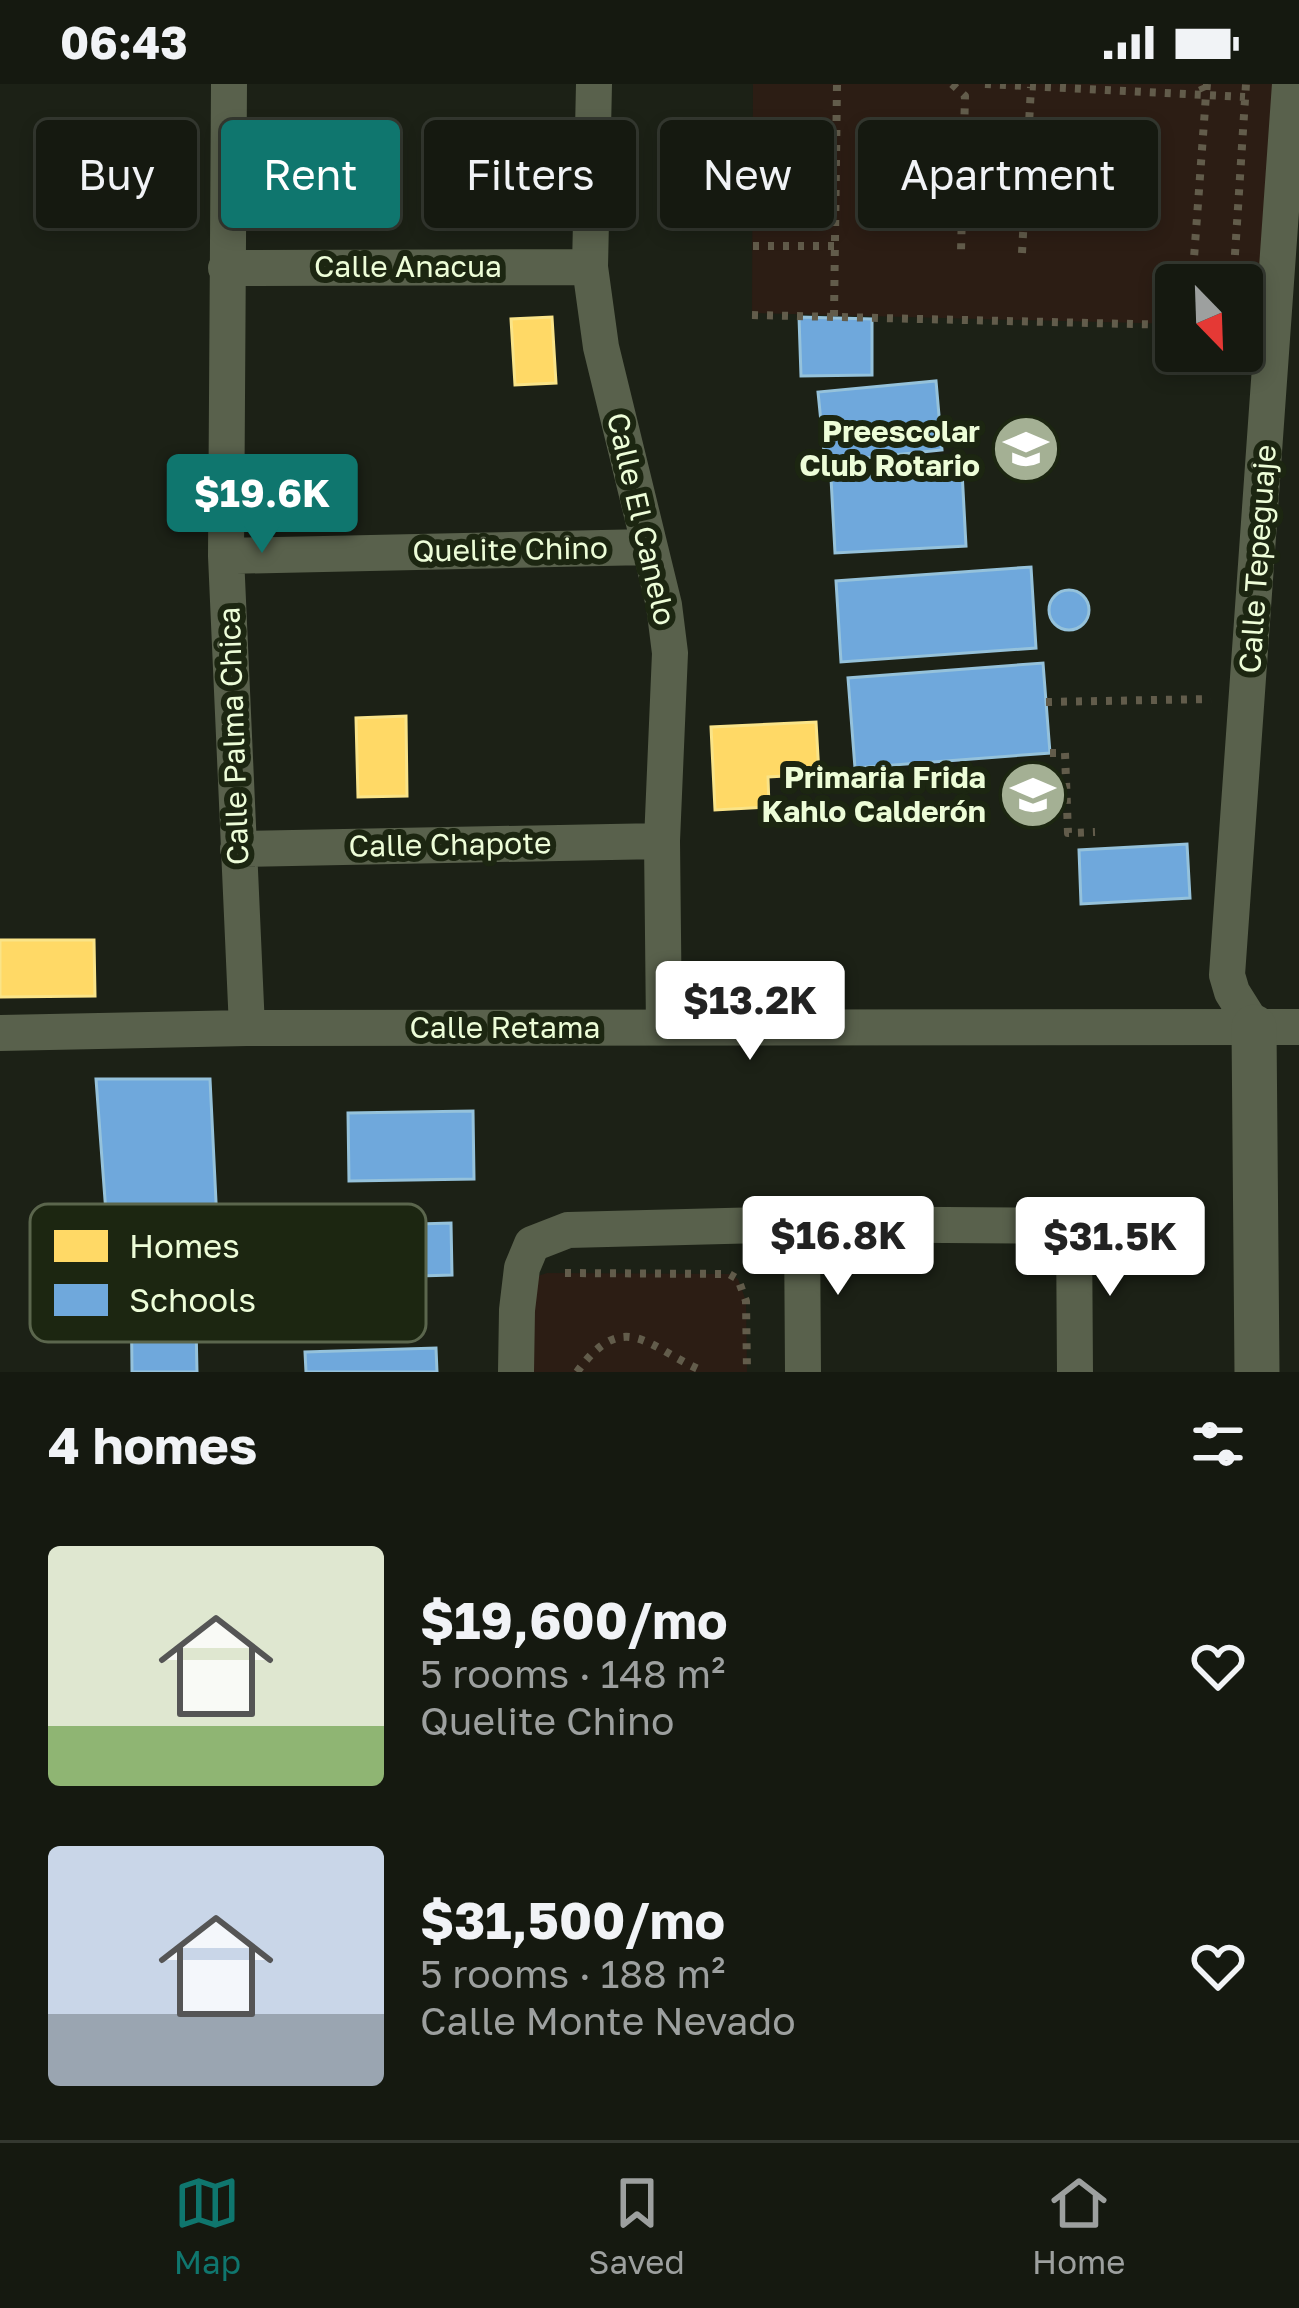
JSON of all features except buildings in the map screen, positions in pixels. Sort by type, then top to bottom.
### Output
[{"type":"street","name":"Calle Palma Chica","points":[[229,84],[226,556],[247,1028]]},
{"type":"street","name":"Calle El Canelo","points":[[594,84],[590,267],[601,347],[664,605],[670,652],[662,842],[664,1027]]},
{"type":"street","name":"Calle Tepeguaje","points":[[1254,1027],[1227,975],[1289,84]]},
{"type":"street","name":"Calle Anacua","points":[[226,268],[590,267]]},
{"type":"street","name":"Quelite Chino","points":[[226,556],[649,547]]},
{"type":"street","name":"Calle Chapote","points":[[238,849],[662,842]]},
{"type":"street","points":[[1254,1027],[1257,1372]]},
{"type":"street","name":"Calle Retama","points":[[0,1033],[247,1028],[1299,1027]]},
{"type":"street","points":[[516,1372],[522,1268],[568,1230],[802,1224],[1073,1226],[1167,1217]]},
{"type":"street","points":[[802,1224],[803,1372]]},
{"type":"street","points":[[1073,1226],[1075,1372]]},
{"type":"path","points":[[834,316],[837,84]]},
{"type":"path","points":[[952,84],[965,96],[961,250]]},
{"type":"path","points":[[985,84],[1245,97]]},
{"type":"path","points":[[1194,264],[1204,84]]},
{"type":"path","points":[[1234,264],[1246,84]]},
{"type":"path","points":[[1022,253],[1031,87]]},
{"type":"path","points":[[753,246],[836,247]]},
{"type":"path","points":[[752,314],[1155,324]]},
{"type":"path","points":[[1046,702],[1248,698]]},
{"type":"path","points":[[1050,753],[1065,753],[1068,833],[1095,832]]},
{"type":"path","points":[[539,1258],[730,1274],[738,1279],[746,1301],[747,1372]]},
{"type":"path","points":[[578,1372],[602,1342],[635,1337],[705,1372]]},
{"type":"shaded area","points":[[753,84],[1281,84],[1275,328],[1263,327],[1263,264],[1155,264],[1155,323],[752,313],[752,228],[834,228],[834,120],[753,120]]},
{"type":"shaded area","points":[[547,1273],[729,1274],[738,1279],[746,1301],[747,1372],[524,1372],[535,1277]]},
{"type":"place","name":"Preescolar Club Rotario","points":[[1026,449]]},
{"type":"place","name":"Primaria Frida Kahlo Calderón","points":[[1033,795]]}]
